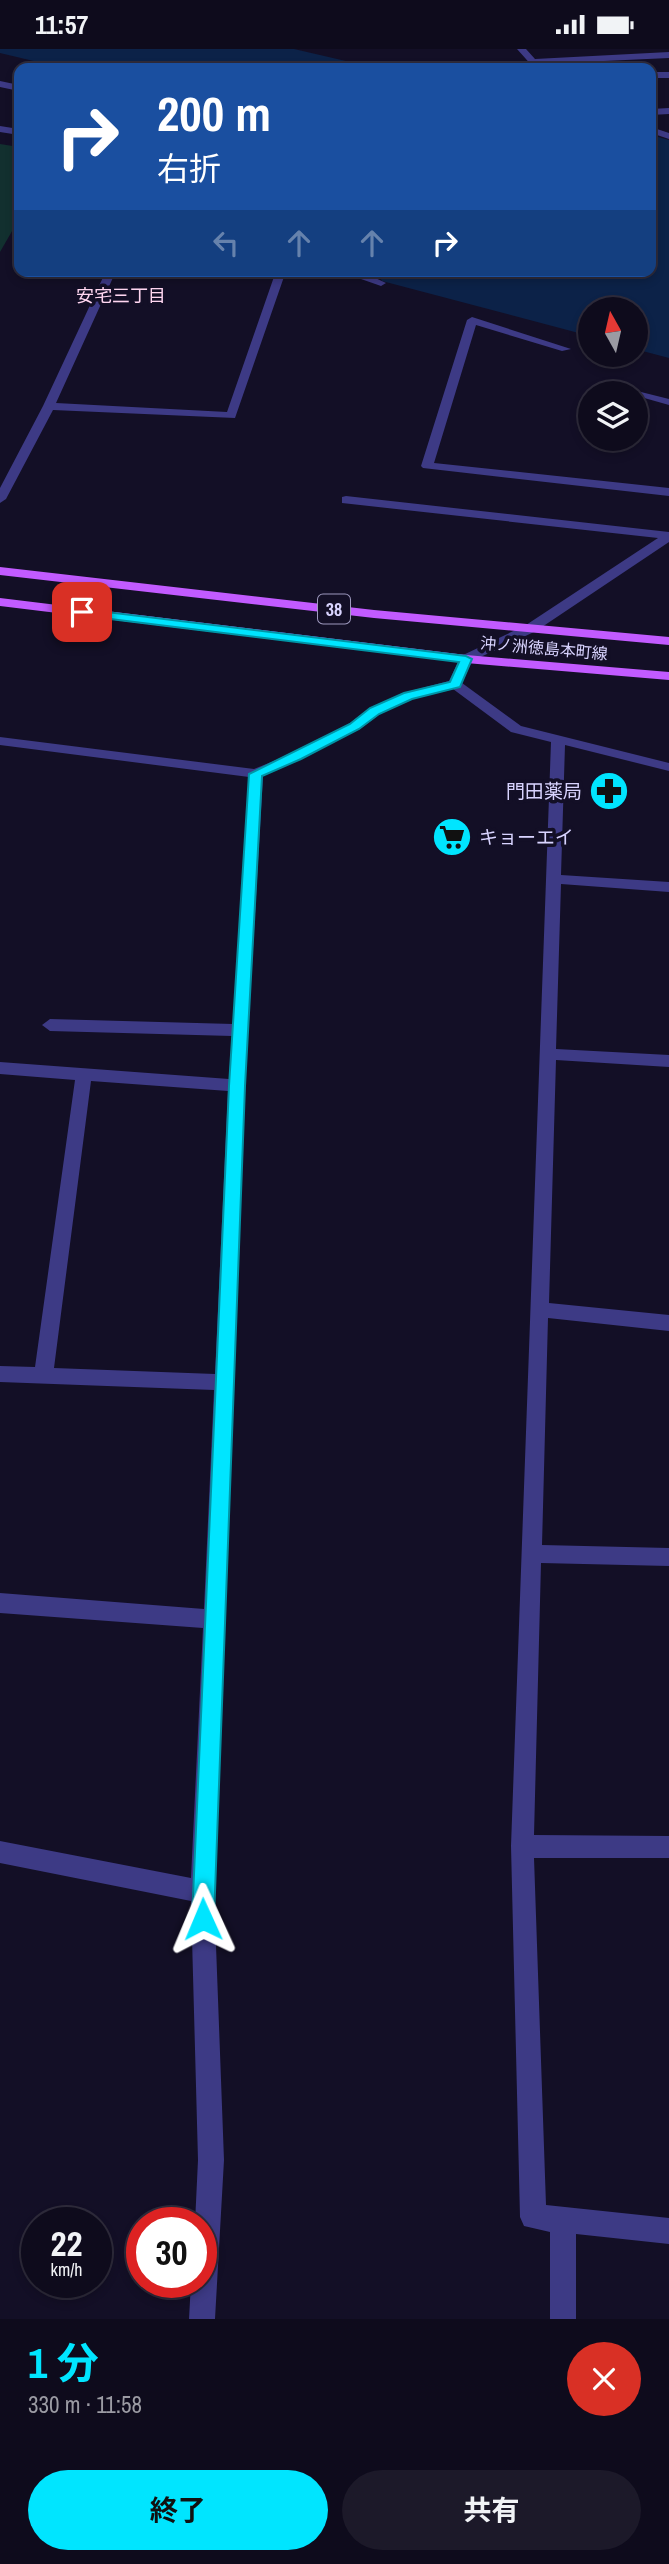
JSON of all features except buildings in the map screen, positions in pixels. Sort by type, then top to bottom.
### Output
[{"type":"main road","name":"沖ノ洲徳島本町線","points":[[0,571],[374,614],[669,641]]},
{"type":"main road","name":"沖ノ洲徳島本町線","points":[[0,602],[466,659],[669,676]]},
{"type":"street","points":[[521,49],[534,63]]},
{"type":"street","points":[[563,63],[669,55]]},
{"type":"street","points":[[0,499],[49,406],[108,277]]},
{"type":"street","points":[[49,406],[231,416],[279,277]]},
{"type":"street","points":[[365,277],[380,283]]},
{"type":"street","points":[[566,349],[472,320],[427,466],[669,492]]},
{"type":"street","points":[[648,396],[669,402]]},
{"type":"street","points":[[346,499],[669,536]]},
{"type":"street","points":[[455,684],[466,659],[531,628],[669,536]]},
{"type":"street","points":[[455,684],[516,729],[669,767]]},
{"type":"street","points":[[0,741],[256,774],[296,757],[355,726],[375,711],[408,696],[455,684]]},
{"type":"street","points":[[558,739],[523,1846],[533,2217],[669,2231]]},
{"type":"street","points":[[202,2319],[211,2160],[202,1892],[237,1086],[256,774]]},
{"type":"street","points":[[553,879],[669,887]]},
{"type":"street","points":[[50,1025],[240,1030]]},
{"type":"street","points":[[548,1053],[669,1061]]},
{"type":"street","points":[[0,1068],[237,1086]]},
{"type":"street","points":[[43,1376],[84,1074]]},
{"type":"street","points":[[539,1310],[669,1323]]},
{"type":"street","points":[[0,1374],[226,1382]]},
{"type":"street","points":[[532,1554],[669,1557]]},
{"type":"street","points":[[0,1603],[214,1619]]},
{"type":"street","points":[[523,1846],[669,1847]]},
{"type":"street","points":[[0,1852],[202,1892]]},
{"type":"street","points":[[563,2220],[563,2319]]},
{"type":"green space","points":[[0,144],[14,146],[14,228],[0,252]]},
{"type":"water","points":[[0,49],[294,49],[354,63],[42,63],[0,53]]},
{"type":"water","points":[[656,136],[669,140],[669,358],[648,352],[648,297],[578,297],[578,333],[382,281],[380,277],[656,277]]},
{"type":"place","name":"門田薬局","points":[[609,791]]},
{"type":"place","name":"キョーエイ","points":[[452,837]]},
{"type":"district","name":"安宅三丁目","points":[[121,295]]},
{"type":"route","points":[[82,612],[466,659],[455,684],[408,696],[375,711],[355,726],[296,757],[256,774],[237,1086],[202,1892],[203,1919]]}]
